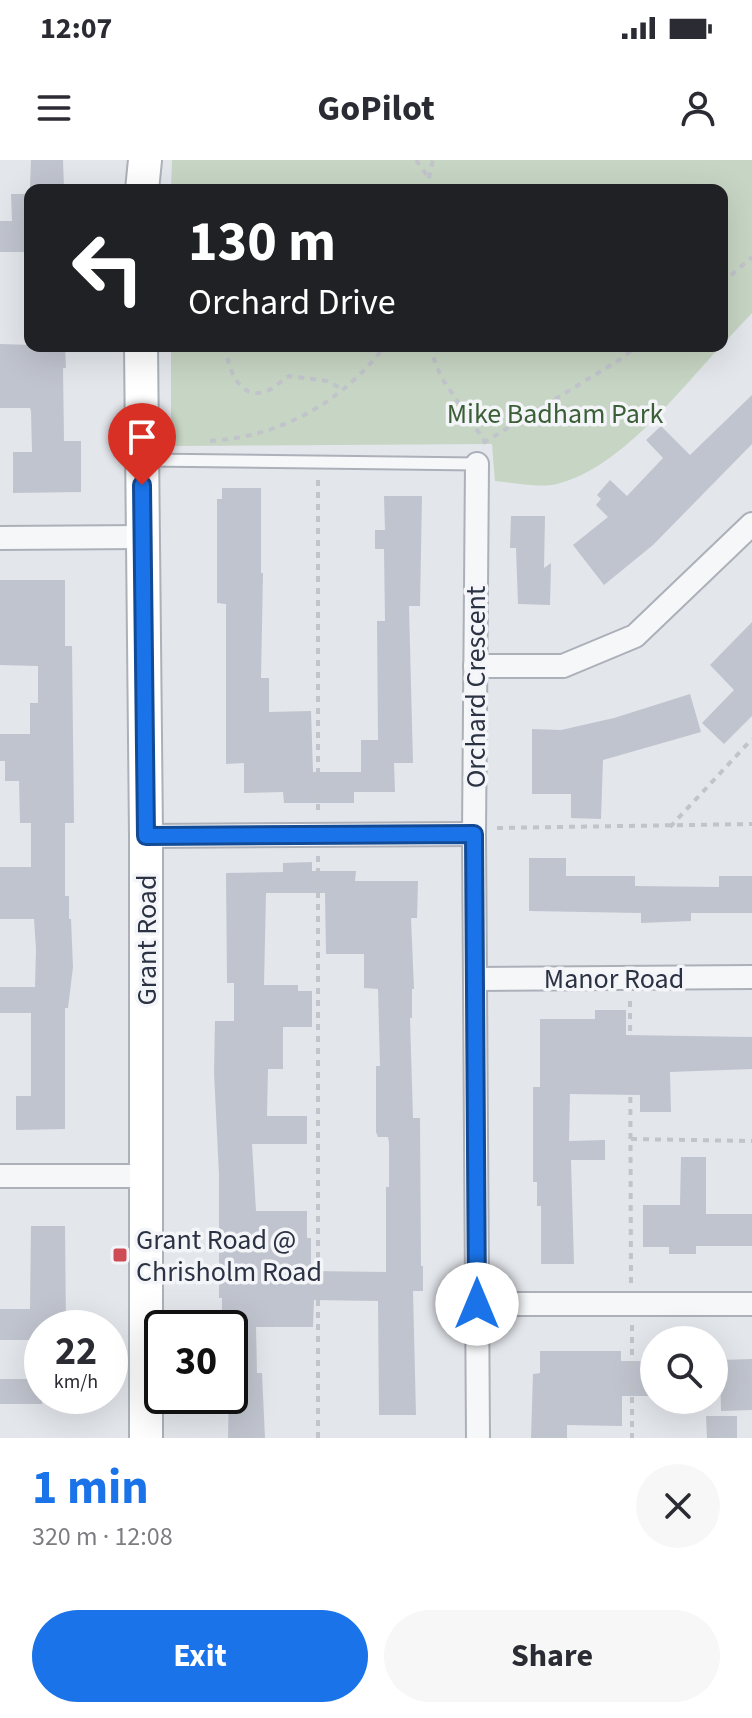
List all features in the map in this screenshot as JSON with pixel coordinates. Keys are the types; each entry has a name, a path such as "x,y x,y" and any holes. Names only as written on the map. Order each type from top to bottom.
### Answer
{"street":[{"path":"143,184 145,160"},
{"name":"Grant Road","path":"141,352 146,836 146,1438"},
{"name":"Orchard Crescent","path":"477,464 474,831 478,1438"},
{"path":"475,666 563,666 635,636 752,524"},
{"path":"0,538 142,537"},
{"path":"146,836 474,831"},
{"name":"Manor Road","path":"475,979 752,977"},
{"path":"0,1176 145,1176"},
{"path":"477,1304 752,1304"}],"lane":[{"path":"142,459 477,464"}],"path":[{"path":"416,160 428,177"},
{"path":"427,184 433,160"},
{"path":"728,278 752,257"},
{"path":"226,352 233,378 242,387 255,392 267,391 289,376 327,381 344,390"},
{"path":"202,442 232,439 290,423 318,409 367,369 380,352"},
{"path":"431,352 441,377 484,440"},
{"path":"477,464 484,440 630,352"},
{"path":"318,462 318,1438"},
{"path":"670,827 752,739"},
{"path":"474,831 752,824"},
{"path":"630,978 632,1438"},
{"path":"631,1139 752,1141"}],"green space":[{"name":"Mike Badham Park","path":"172,160 752,160 752,313 728,339 728,184 171,184"},
{"name":"Mike Badham Park","path":"171,352 716,352 667,406 625,446 581,475 557,484 542,486 495,481 492,444 171,446"}],"building":[{"path":"31,160 63,160 64,184 30,184"},
{"path":"11,194 24,194 24,252 0,252 0,221 12,221"},
{"path":"0,344 24,345 24,352 65,352 64,441 81,441 81,492 13,493 13,452 32,452 31,411 30,408 0,408"},
{"path":"752,395 752,444 653,545 604,585 573,545 608,517 596,505 601,499 597,495 610,480 627,496 663,458 646,440 661,426 690,455"},
{"path":"222,488 261,488 261,678 269,678 269,712 311,711 313,772 361,772 361,740 378,740 377,621 385,621 384,549 375,549 375,530 385,530 384,496 422,496 420,606 409,606 413,763 394,763 395,792 354,792 354,803 284,803 283,792 244,793 244,763 226,764 226,604 217,603 217,499 222,499"},
{"path":"511,516 545,516 544,568 551,563 550,605 518,604 516,548 510,548"},
{"path":"0,580 65,580 65,646 72,646 74,823 65,823 65,896 69,896 73,967 68,1008 65,1008 65,1129 16,1130 16,1096 31,1096 31,1013 0,1013 0,987 35,987 34,919 0,919 0,867 31,867 31,823 20,823 19,781 5,781 5,761 0,761 0,734 30,734 30,703 38,703 38,666 0,665"},
{"path":"752,622 752,716 724,744 702,723 734,690 710,665"},
{"path":"690,694 701,732 603,760 601,819 571,818 571,794 532,794 532,729 561,730 614,718"},
{"path":"529,858 566,858 566,876 635,876 635,886 719,887 719,876 752,876 752,913 691,913 691,921 641,923 641,913 529,911"},
{"path":"312,862 312,871 356,871 355,881 418,881 417,918 411,918 414,989 410,1018 413,1118 420,1118 423,1266 423,1291 413,1291 416,1415 379,1415 378,1301 314,1300 313,1327 256,1327 257,1373 262,1373 265,1438 228,1438 228,1414 248,1414 248,1310 222,1310 222,1298 219,1298 215,1021 234,1021 234,983 227,983 226,873 283,872 283,863","holes":["266,893 325,893 326,954 364,954 364,988 378,989 380,1066 376,1066 376,1132 378,1137 388,1137 389,1143 386,1272 311,1271 307,1211 256,1211 252,1144 307,1144 307,1116 267,1116 268,1069 283,1069 283,1027 312,1027 312,991 298,991 298,985 264,985"]},
{"path":"595,1010 626,1010 626,1035 752,1037 752,1069 670,1072 671,1112 640,1112 640,1095 570,1094 569,1141 605,1140 605,1160 571,1160 574,1264 541,1264 541,1206 537,1206 537,1182 533,1182 533,1087 540,1087 540,1019 595,1019"},
{"path":"681,1157 706,1157 706,1214 752,1214 752,1246 696,1246 696,1254 669,1254 669,1247 643,1247 643,1205 680,1205"},
{"path":"31,1226 65,1226 66,1310 24,1310 24,1340 0,1340 0,1309 30,1309"},
{"path":"540,1351 621,1351 621,1361 640,1361 640,1396 622,1396 622,1426 567,1425 567,1438 531,1438 533,1374 540,1373"},
{"path":"752,1359 752,1410 728,1411 728,1360"},
{"path":"0,1379 24,1379 24,1404 0,1404"},
{"path":"706,1416 737,1416 737,1438 707,1438"}],"place":[{"name":"Grant Road @ Chrisholm Road","path":"120,1255"}],"route":[{"path":"142,485 146,836 474,834 477,1304"}]}
